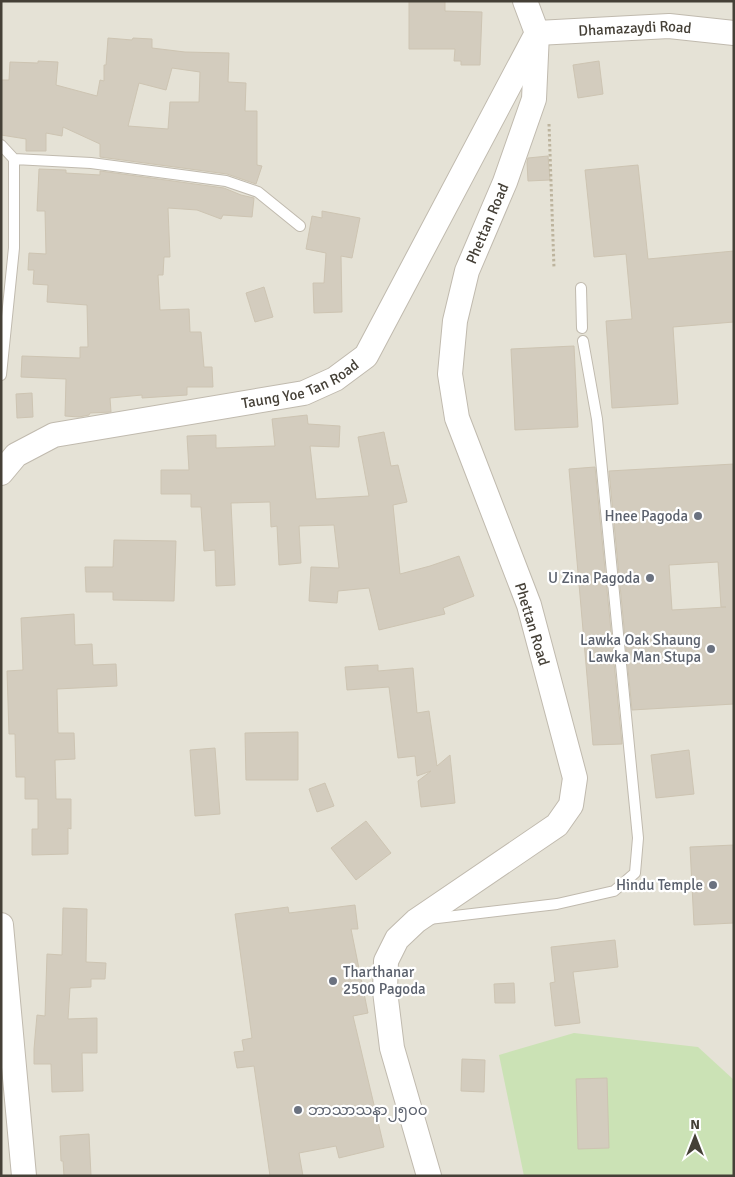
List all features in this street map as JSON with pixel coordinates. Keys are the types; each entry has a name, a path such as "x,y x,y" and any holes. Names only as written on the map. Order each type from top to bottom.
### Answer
{"street":[{"name":"Phettan Road","path":"429,1176 392,1048 385,991 386,961 397,939 416,921 557,825 571,805 575,778 529,605 457,418 450,374 456,321 467,271 505,182 534,99 537,33 525,1"},
{"name":"Dhamazaydi Road","path":"537,33 669,26 734,33"},
{"name":"Taung Yoe Tan Road","path":"1,473 16,455 54,435 304,393 335,379 366,356 537,33"},
{"path":"1,925 24,1176"}],"lane":[{"path":"1,145 14,159 14,248 1,376"},
{"path":"14,159 91,163 226,181 258,192 300,226"},
{"path":"580,288 582,328"},
{"path":"416,921 557,904 614,891 635,873 638,838 597,420 583,341"}],"path":[{"path":"549,116 554,268"}],"shaded area":[{"path":"1,1 734,1 734,1176 1,1176"}],"green space":[{"path":"574,1033 698,1047 734,1080 734,1176 524,1176 499,1055"}],"building":[{"path":"409,1 445,1 445,11 482,12 480,65 461,65 461,61 454,61 455,49 409,49"},
{"path":"108,38 152,39 152,48 185,52 229,53 228,82 246,83 245,111 257,111 257,165 262,166 256,184 227,174 100,157 100,144 63,127 62,136 46,133 46,151 26,151 26,139 1,135 1,80 9,80 10,62 58,62 56,85 97,96 100,80 104,81 104,65 106,65","holes":["172,68 200,72 199,102 170,102 168,129 128,126 139,83 166,90"]},
{"path":"599,61 603,94 578,98 573,65"},
{"path":"548,156 550,180 528,181 528,158"},
{"path":"638,165 648,259 734,251 734,322 673,327 678,404 612,408 606,321 632,319 626,254 594,257 585,170"},
{"path":"39,169 66,170 66,173 100,175 100,171 224,188 254,198 252,217 223,215 221,219 197,210 168,208 170,257 164,257 163,275 158,275 160,310 189,309 190,332 201,332 204,367 212,367 213,387 187,387 187,395 142,398 142,395 110,398 111,412 90,413 89,415 79,417 65,416 66,379 21,377 22,356 80,358 80,347 88,347 87,305 47,302 48,285 33,284 34,270 28,270 29,253 46,254 45,211 37,211"},
{"path":"322,211 360,218 352,258 341,256 342,312 314,313 313,283 324,283 326,253 306,249 312,216 322,218"},
{"path":"264,287 273,317 255,322 246,293"},
{"path":"574,346 578,427 515,430 511,349"},
{"path":"32,393 33,417 17,418 16,394"},
{"path":"307,415 308,424 340,426 339,447 310,446 316,499 369,496 358,437 384,432 391,466 398,465 407,502 393,505 400,574 459,556 474,596 443,608 445,614 379,630 369,588 338,591 337,603 309,601 311,567 339,568 334,525 299,526 301,563 279,565 277,526 271,527 270,502 231,503 235,585 216,586 215,550 204,551 201,507 191,507 191,494 161,494 161,470 189,470 187,436 216,435 216,448 275,446 272,419"},
{"path":"734,464 734,704 632,710 609,471","holes":["718,562 721,607 726,607 672,610 669,565"]},
{"path":"595,467 622,744 593,745 569,469"},
{"path":"114,540 176,541 174,601 113,600 113,592 86,592 85,567 113,567"},
{"path":"74,614 75,645 92,644 93,665 116,664 117,686 57,689 58,733 74,733 75,759 55,760 56,799 71,799 71,829 68,828 68,854 32,855 32,829 38,829 38,799 25,799 25,777 16,777 15,734 9,734 7,671 23,670 21,618"},
{"path":"378,665 378,671 413,668 417,713 429,711 437,766 450,755 455,803 421,807 418,781 431,771 417,776 415,756 398,758 389,687 347,690 345,667"},
{"path":"298,732 298,780 246,780 245,733"},
{"path":"215,748 220,814 195,816 190,750"},
{"path":"689,750 694,794 656,798 651,755"},
{"path":"325,783 334,806 317,812 309,789"},
{"path":"366,821 391,853 356,880 331,848"},
{"name":"Hindu Temple","path":"734,845 734,923 694,925 690,847"},
{"path":"355,905 358,929 351,929 368,1013 353,1016 384,1147 339,1158 336,1146 299,1153 303,1176 270,1176 254,1066 237,1068 234,1052 244,1051 242,1040 252,1038 235,914 288,907 289,913"},
{"path":"63,908 87,909 86,962 106,963 105,979 91,979 91,987 70,988 68,1019 97,1018 97,1053 82,1053 83,1091 52,1092 51,1064 34,1064 34,1049 37,1015 45,1016 47,954 62,955"},
{"path":"615,940 618,967 573,972 580,1023 555,1026 550,983 555,982 551,947"},
{"path":"514,983 515,1003 495,1003 494,984"},
{"path":"462,1059 485,1060 484,1092 461,1091"},
{"path":"607,1078 609,1148 578,1149 576,1079"},
{"path":"89,1134 91,1176 64,1176 60,1136"}],"place":[{"name":"Hnee Pagoda","path":"698,516"},
{"name":"U Zina Pagoda","path":"650,578"},
{"name":"Lawka Oak Shaung Lawka Man Stupa","path":"711,649"},
{"name":"Hindu Temple","path":"713,885"},
{"name":"Tharthanar 2500 Pagoda","path":"333,981"},
{"name":"ဘာသာသနာ၂၅၀၀","path":"298,1110"}]}
